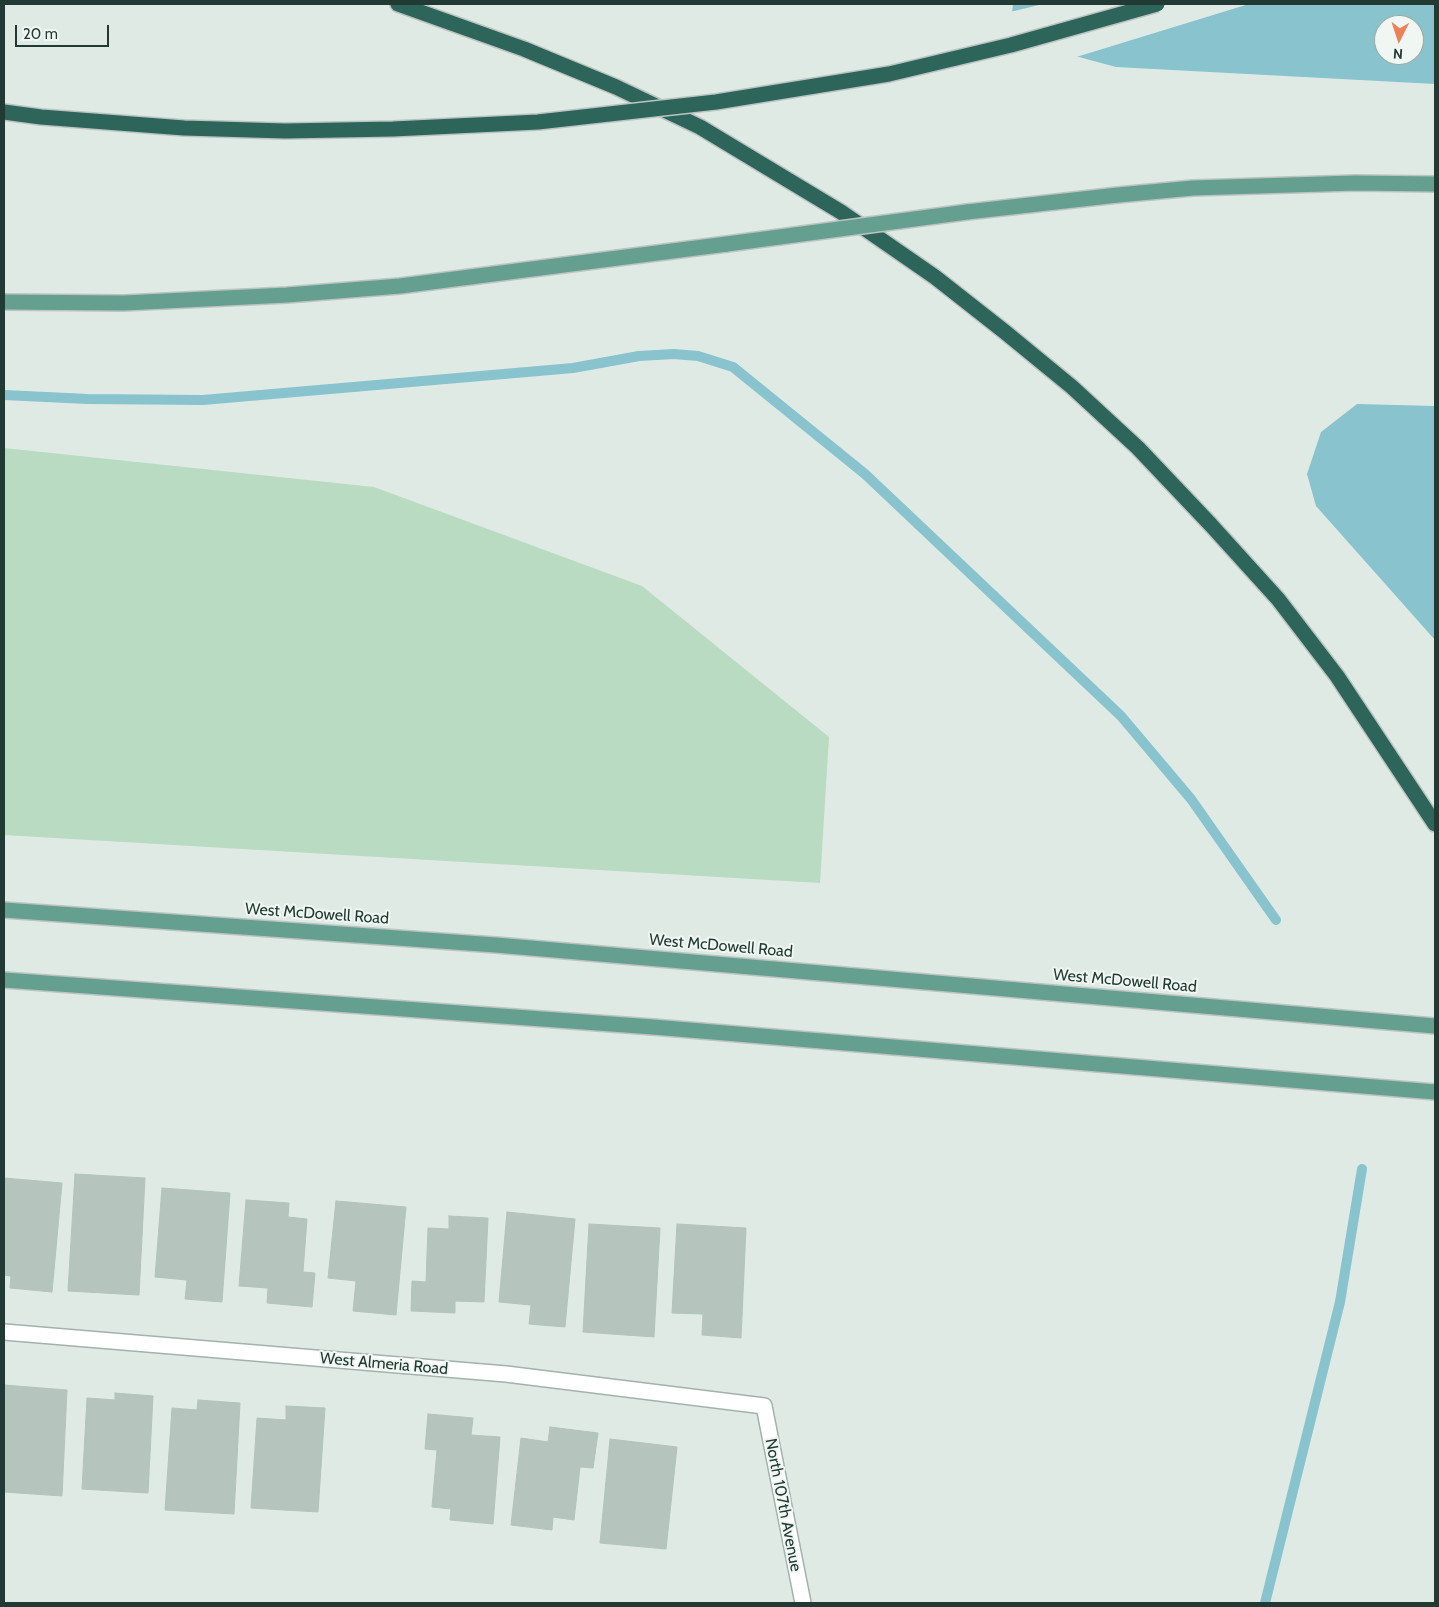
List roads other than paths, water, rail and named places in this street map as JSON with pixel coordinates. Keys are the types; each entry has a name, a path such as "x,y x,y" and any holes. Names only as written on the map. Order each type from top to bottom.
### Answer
{"highway":[{"path":"398,4 524,49 616,87 700,127 841,212 935,277 998,326 1072,387 1138,448 1211,524 1278,599 1337,676 1435,824"},
{"path":"4,112 41,117 174,128 285,131 393,129 538,122 716,102 889,74 1012,45 1157,4"}],"main road":[{"path":"4,302 133,302 287,295 400,286 967,212 1118,195 1193,188 1355,183 1435,184"},
{"name":"West McDowell Road","path":"4,910 496,945 1435,1026"},
{"path":"4,980 653,1027 1435,1092"}],"street":[{"name":"West Almeria Road","path":"4,1332 506,1374 764,1406"},
{"name":"North 107th Avenue","path":"764,1406 803,1603"}],"water":[{"path":"1013,4 1435,4 1435,84 1116,67 1038,46 1012,13"},
{"path":"1357,404 1435,406 1435,640 1316,506 1307,474 1321,432"}],"waterway":[{"path":"4,395 88,399 203,400 573,368 639,356 674,354 698,356 733,367 865,474 1121,716 1191,799 1276,920"},
{"path":"1265,1603 1340,1302 1362,1169"}]}
